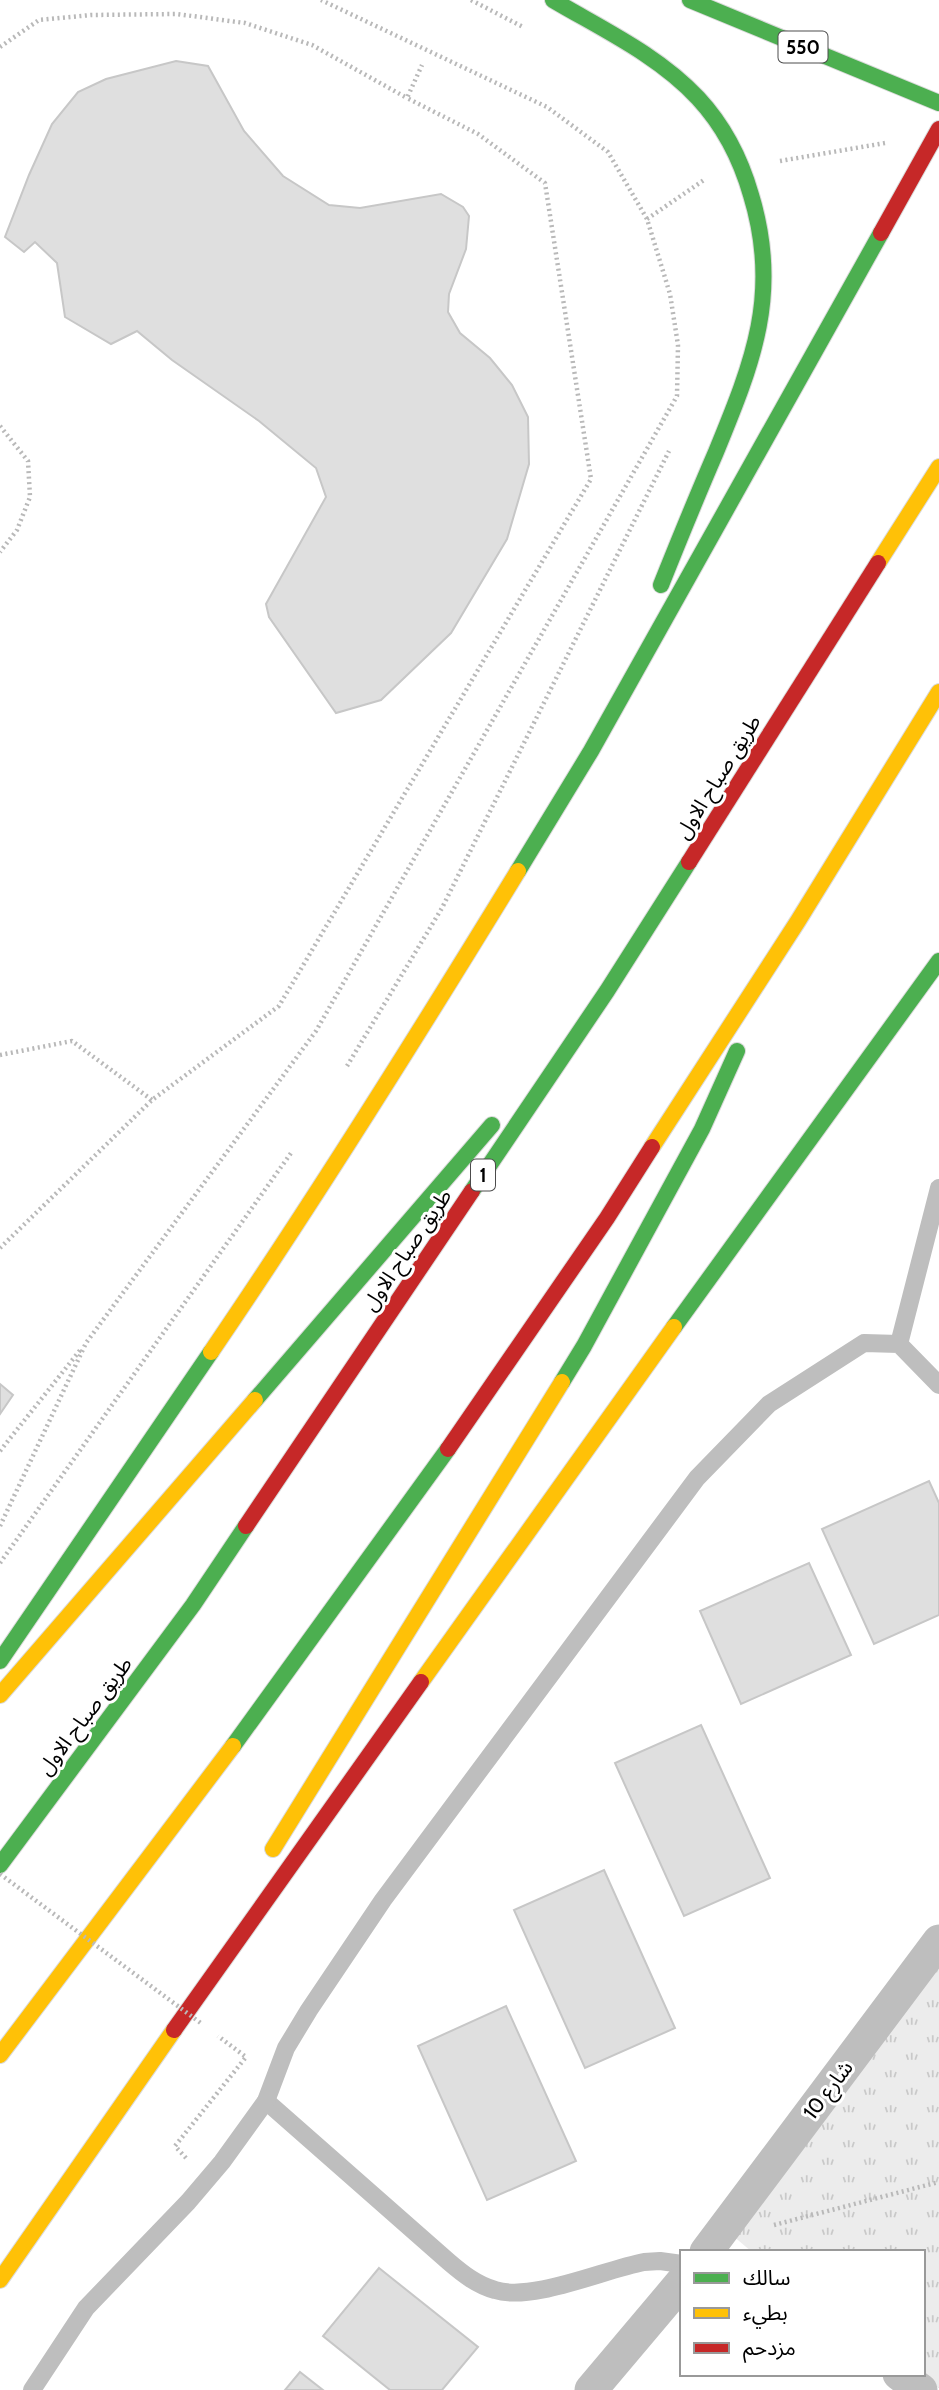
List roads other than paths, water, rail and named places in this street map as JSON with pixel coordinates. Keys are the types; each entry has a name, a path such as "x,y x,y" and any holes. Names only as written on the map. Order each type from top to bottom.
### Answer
{"main road":[{"path":"553,0 670,73 713,116 730,142 752,194 762,251 764,285 759,335 743,387 592,751"},
{"name":"550","path":"690,0 939,103"},
{"path":"0,1661 278,1252 404,1057 592,751 939,129"},
{"name":"طريق صباح الاول","path":"0,1865 193,1605 607,991 939,467"},
{"path":"0,2055 211,1777 444,1454 607,1218 798,921 939,692"},
{"path":"268,1857 584,1346 702,1129 798,921"},
{"path":"0,2280 593,1438 939,961"},
{"path":"517,1096 607,991"},
{"path":"0,1695 499,1117"},
{"path":"70,2178 209,1952"}],"street":[{"name":"شارع 10","path":"719,2248 939,1941"},
{"path":"591,2390 680,2284"},
{"path":"902,2376 921,2390"}],"lane":[{"path":"899,1344 939,1188"},
{"path":"33,2390 86,2308 188,2202 222,2162 266,2101 286,2048 383,1900 697,1478 769,1404 864,1343 899,1344 939,1385"},
{"path":"266,2101 449,2262 483,2286 498,2291 527,2292 644,2262 680,2264"}]}
